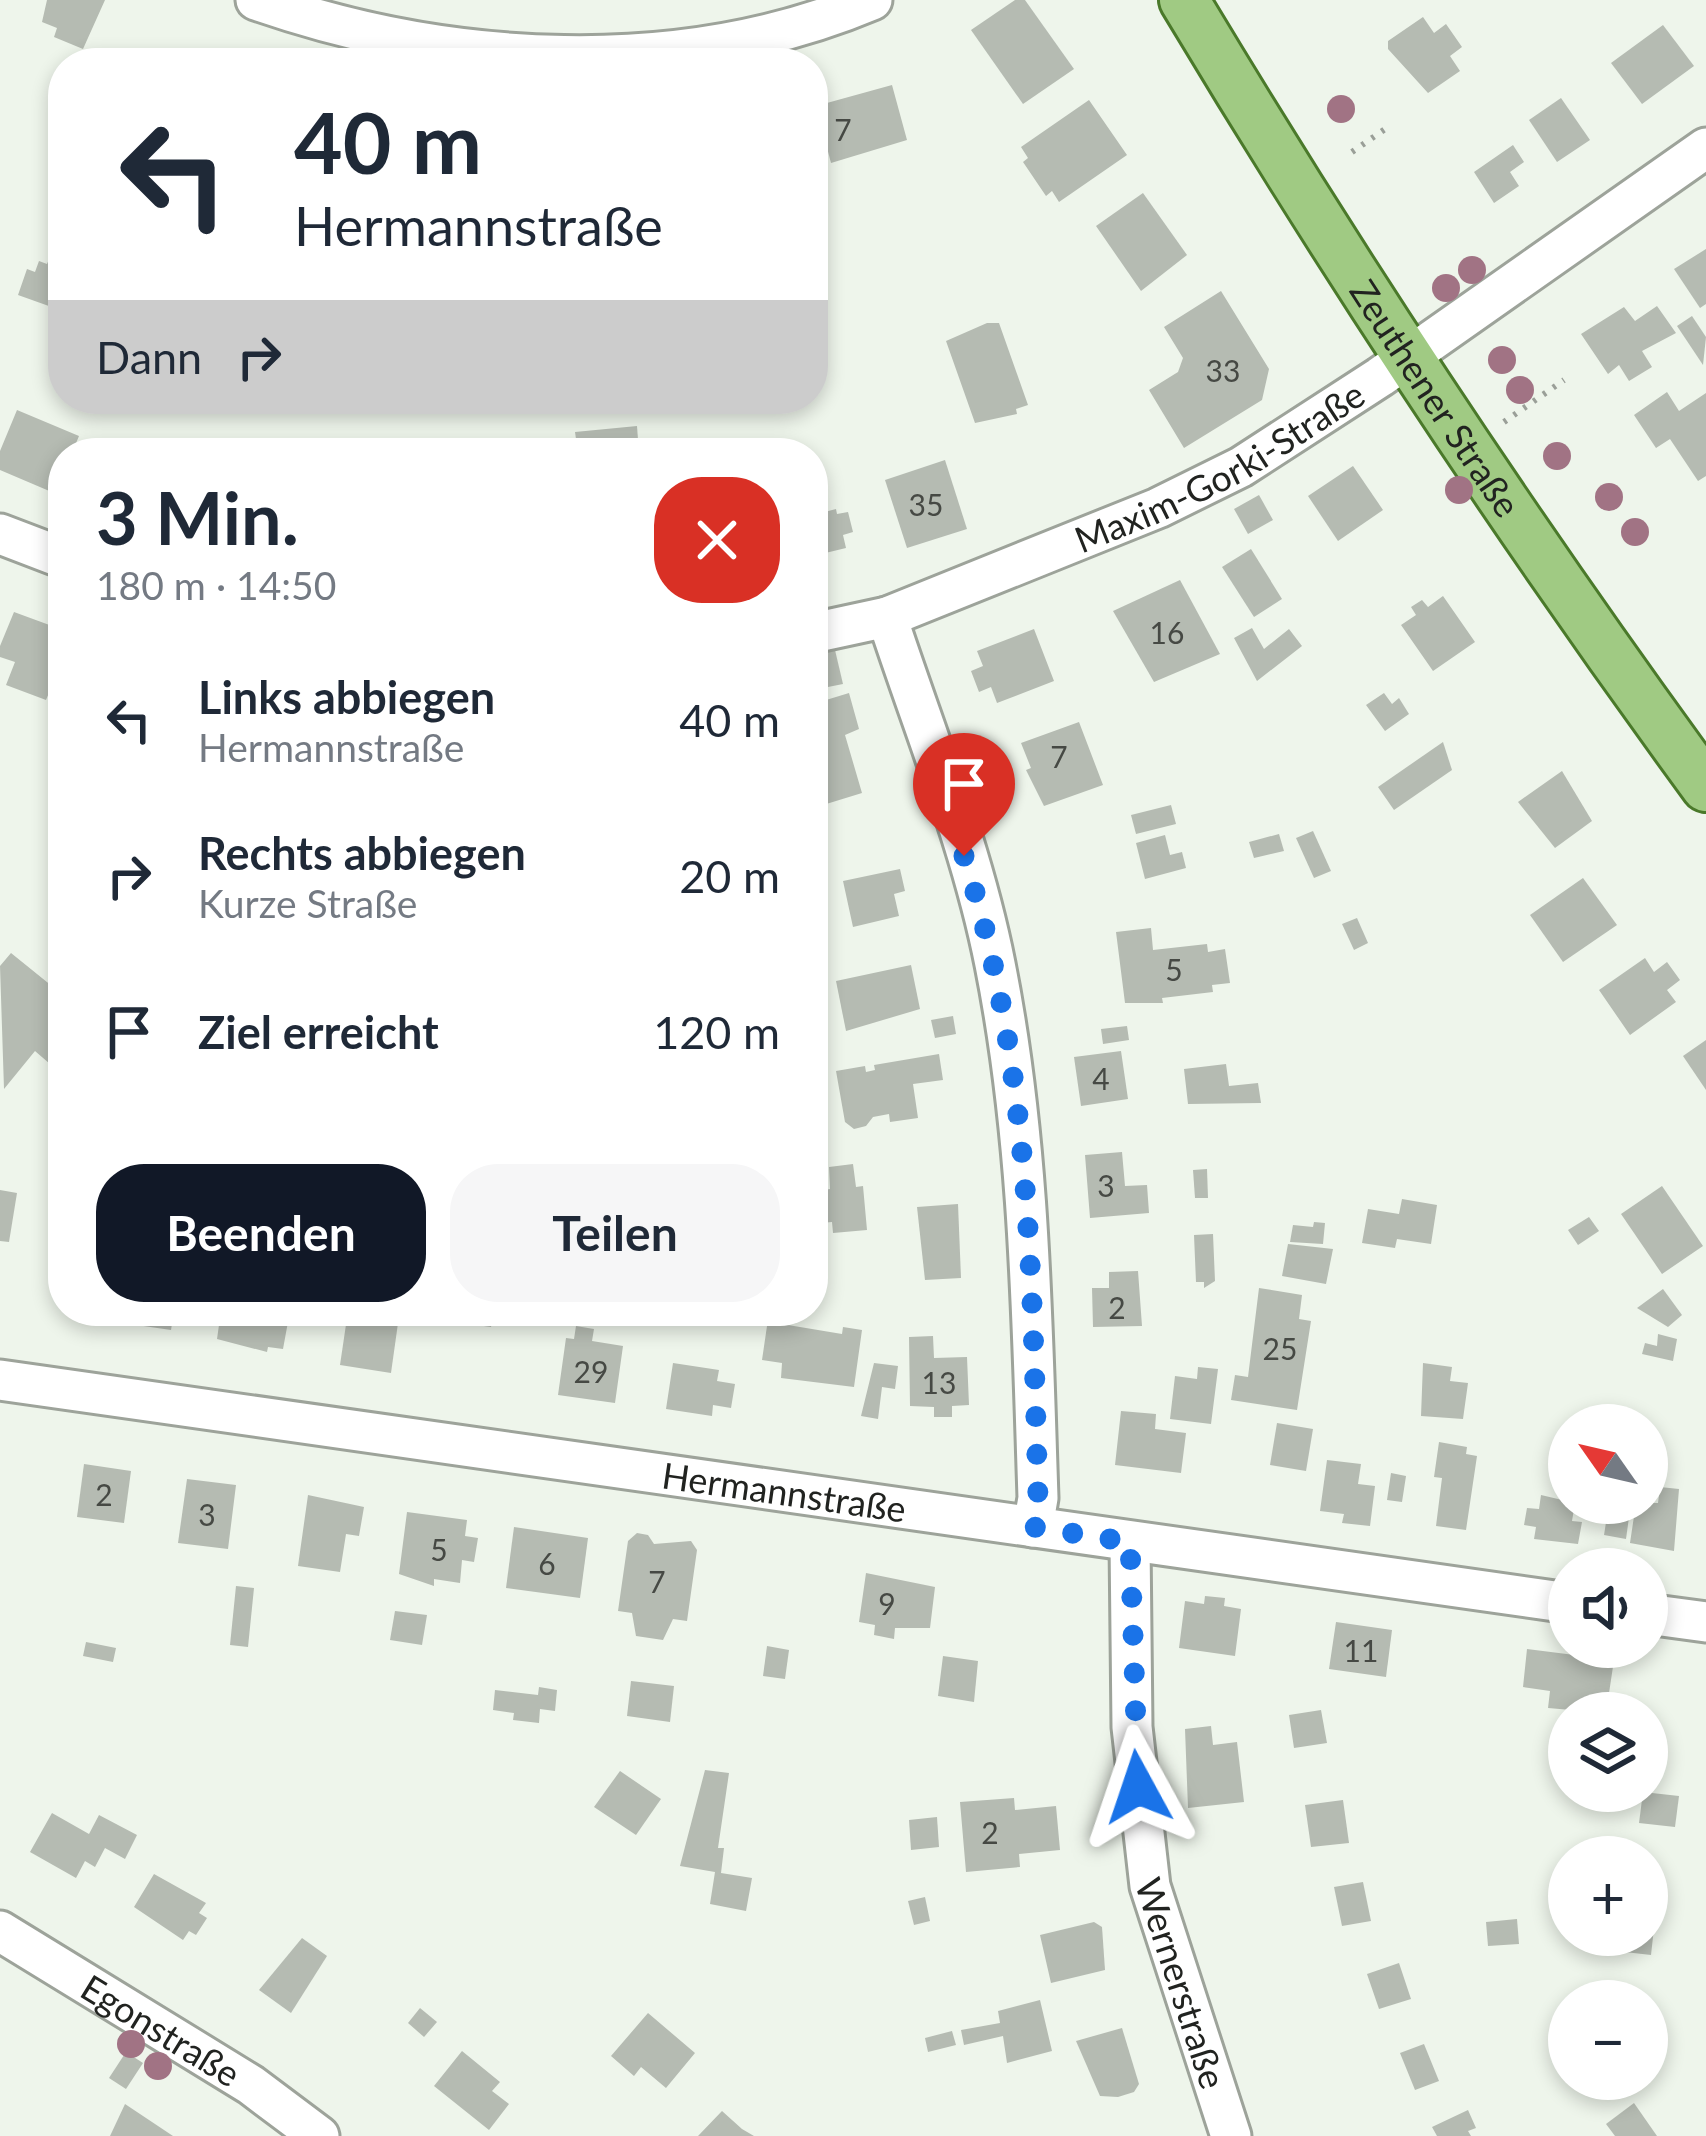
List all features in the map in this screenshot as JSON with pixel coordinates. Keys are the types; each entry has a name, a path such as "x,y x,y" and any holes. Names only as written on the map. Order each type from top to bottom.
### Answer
{"main road":[{"name":"Zeuthener Straße","path":"1184,0 1332,243 1576,608 1706,788"}],"street":[{"path":"256,0 372,36 434,48"},
{"path":"628,48 739,38 872,0"},
{"name":"Maxim-Gorki-Straße","path":"828,630 887,616 1152,511 1232,472 1409,356 1706,148"},
{"path":"0,534 48,552"},
{"path":"887,616 990,938 1003,1010 1030,1260 1038,1498 1033,1527"},
{"name":"Hermannstraße","path":"0,1380 1548,1600"},
{"name":"Wernerstraße","path":"1130,1542 1132,1727 1150,1886 1231,2136"},
{"path":"1668,1617 1706,1622"},
{"name":"Egonstraße","path":"0,1931 232,2073 319,2136"}],"path":[{"path":"1352,152 1388,127"},
{"path":"1501,424 1564,380"}],"building":[{"path":"47,0 105,0 83,48 54,37 57,28 42,22"},
{"path":"1015,0 1025,0 1074,69 1023,104 971,30"},
{"path":"1423,17 1434,33 1446,24 1462,47 1450,56 1460,71 1428,93 1388,49 1388,41"},
{"path":"1663,25 1694,66 1642,104 1611,63"},
{"path":"892,85 907,140 831,163 828,103"},
{"path":"1561,98 1590,140 1557,162 1529,120"},
{"path":"1089,100 1127,155 1059,202 1052,191 1046,196 1023,162 1028,158 1021,147"},
{"path":"1513,145 1524,162 1510,172 1519,186 1494,203 1474,172"},
{"path":"1143,193 1187,255 1141,291 1096,226"},
{"path":"1706,249 1706,304 1700,308 1674,269"},
{"path":"39,261 47,264 48,306 18,295 27,269 35,272"},
{"path":"1221,291 1269,369 1262,400 1184,448 1149,390 1178,372 1183,358 1164,327"},
{"path":"1657,306 1676,333 1642,351 1652,367 1629,381 1619,365 1608,374 1581,334 1624,307 1635,321"},
{"path":"1692,316 1706,337 1703,365 1677,326"},
{"path":"987,323 999,323 1028,405 1016,409 1017,414 975,423 946,341"},
{"path":"1667,392 1679,411 1706,393 1706,476 1698,481 1670,439 1656,448 1634,415"},
{"path":"17,410 79,436 48,438 48,490 0,470 0,451"},
{"path":"637,426 638,438 576,438 575,432"},
{"path":"945,460 967,529 907,548 885,480"},
{"path":"1353,466 1383,510 1338,541 1308,496"},
{"path":"1259,495 1273,520 1248,534 1234,509"},
{"path":"828,511 848,512 853,532 843,535 846,548 828,552"},
{"path":"1251,549 1282,599 1254,617 1222,567"},
{"path":"1180,580 1220,654 1154,682 1113,611"},
{"path":"1443,596 1475,642 1433,671 1401,625 1416,615 1411,607 1422,600 1428,607"},
{"path":"14,612 48,624 46,700 6,685 15,662 0,657"},
{"path":"1252,628 1264,649 1289,629 1302,646 1257,681 1234,638"},
{"path":"1034,629 1054,681 997,703 991,687 979,692 971,671 983,666 977,651"},
{"path":"835,650 843,684 828,687 828,651"},
{"path":"849,693 859,729 845,735 862,793 828,803 828,699"},
{"path":"1384,693 1392,704 1399,698 1409,714 1385,731 1366,705"},
{"path":"1079,722 1103,785 1044,806 1026,770 1031,768 1021,743"},
{"path":"1443,742 1452,770 1394,810 1378,787"},
{"path":"1562,771 1592,821 1555,848 1518,802"},
{"path":"1171,805 1176,824 1136,834 1131,815"},
{"path":"1313,831 1331,871 1314,878 1296,838"},
{"path":"1279,834 1284,851 1254,858 1249,842"},
{"path":"1165,835 1170,855 1182,852 1186,868 1145,879 1136,843"},
{"path":"900,869 905,891 894,894 899,916 853,927 843,881"},
{"path":"1583,878 1617,925 1563,962 1530,915"},
{"path":"1357,918 1368,943 1354,950 1342,924"},
{"path":"1151,928 1153,950 1207,944 1208,952 1225,949 1230,983 1212,985 1213,992 1162,998 1163,1003 1125,1003 1116,932"},
{"path":"11,953 48,983 48,1062 35,1051 4,1089 0,966"},
{"path":"1645,958 1654,972 1667,962 1680,980 1667,990 1676,1002 1630,1035 1599,990"},
{"path":"911,965 920,1009 846,1031 836,981"},
{"path":"953,1016 956,1034 935,1038 931,1020"},
{"path":"1127,1026 1129,1040 1103,1044 1101,1029"},
{"path":"1706,1040 1706,1090 1683,1056"},
{"path":"1121,1051 1128,1099 1081,1106 1074,1057"},
{"path":"939,1054 943,1080 913,1084 918,1118 890,1122 889,1114 854,1129 845,1122 836,1071 865,1066 866,1072 875,1070 874,1065"},
{"path":"1226,1064 1229,1086 1258,1083 1261,1103 1188,1104 1184,1069"},
{"path":"1122,1152 1125,1186 1147,1185 1149,1213 1090,1218 1085,1155"},
{"path":"853,1164 856,1187 863,1186 867,1230 833,1233 832,1222 828,1222 829,1167"},
{"path":"1207,1169 1208,1198 1195,1198 1193,1170"},
{"path":"1662,1186 1703,1246 1662,1274 1621,1214"},
{"path":"0,1190 17,1193 9,1242 0,1241"},
{"path":"1402,1199 1437,1205 1431,1244 1397,1239 1395,1248 1362,1243 1368,1209 1399,1214"},
{"path":"958,1204 961,1278 925,1280 917,1207"},
{"path":"1589,1217 1599,1231 1578,1245 1568,1230"},
{"path":"1314,1222 1325,1223 1323,1244 1290,1242 1293,1225 1313,1227"},
{"path":"1213,1234 1215,1281 1204,1288 1204,1282 1196,1282 1194,1235"},
{"path":"1288,1244 1333,1249 1326,1284 1282,1276"},
{"path":"1138,1271 1142,1326 1093,1327 1092,1288 1109,1288 1109,1272"},
{"path":"1259,1288 1302,1295 1299,1319 1311,1321 1297,1410 1231,1400 1235,1375 1248,1377"},
{"path":"1663,1289 1682,1315 1668,1327 1637,1308"},
{"path":"219,1326 287,1326 283,1349 268,1347 267,1352 217,1339"},
{"path":"346,1326 398,1326 391,1373 340,1365"},
{"path":"576,1326 594,1329 592,1341 623,1346 615,1403 558,1395 566,1338 574,1339"},
{"path":"767,1326 842,1334 843,1327 862,1330 854,1387 781,1378 782,1363 762,1360"},
{"path":"1658,1334 1677,1339 1673,1361 1642,1354 1645,1343 1657,1346"},
{"path":"933,1336 934,1358 967,1357 969,1405 952,1406 952,1417 934,1417 934,1407 910,1406 909,1337"},
{"path":"673,1363 719,1370 717,1381 735,1384 731,1408 713,1405 712,1416 666,1409"},
{"path":"874,1363 898,1366 895,1389 882,1387 878,1419 861,1416"},
{"path":"1423,1363 1452,1367 1450,1381 1468,1383 1463,1419 1421,1416"},
{"path":"1198,1367 1218,1369 1211,1424 1170,1419 1175,1376 1197,1379"},
{"path":"1121,1411 1156,1414 1155,1429 1186,1433 1181,1473 1115,1465"},
{"path":"1277,1423 1313,1429 1306,1471 1270,1465"},
{"path":"1439,1442 1467,1447 1466,1454 1477,1456 1466,1530 1436,1526 1442,1478 1434,1477"},
{"path":"1327,1460 1361,1464 1358,1484 1375,1486 1370,1526 1342,1523 1344,1514 1320,1511"},
{"path":"84,1464 131,1471 124,1523 77,1517"},
{"path":"1391,1473 1406,1476 1402,1502 1387,1500"},
{"path":"187,1479 236,1485 228,1549 178,1543"},
{"path":"1668,1488 1679,1489 1674,1551 1630,1543 1633,1524 1668,1524"},
{"path":"308,1495 364,1507 359,1536 346,1534 340,1572 298,1566"},
{"path":"1541,1495 1548,1497 1548,1524 1582,1524 1578,1544 1534,1539 1536,1527 1524,1525 1527,1508 1539,1509"},
{"path":"407,1512 467,1520 465,1536 478,1538 474,1562 462,1560 460,1583 434,1579 434,1586 399,1574"},
{"path":"1606,1524 1628,1524 1626,1539 1604,1535"},
{"path":"514,1527 588,1538 580,1598 506,1588"},
{"path":"637,1533 648,1535 654,1544 691,1541 697,1550 687,1621 673,1619 663,1640 636,1636 632,1613 618,1611 628,1541"},
{"path":"866,1573 935,1587 930,1628 895,1628 894,1639 874,1635 875,1625 859,1622"},
{"path":"236,1586 254,1588 248,1647 230,1645"},
{"path":"1205,1596 1225,1598 1224,1606 1241,1609 1235,1656 1179,1648 1185,1601 1204,1604"},
{"path":"395,1611 427,1615 422,1645 390,1640"},
{"path":"1336,1622 1392,1630 1386,1677 1329,1669"},
{"path":"86,1642 116,1648 113,1662 83,1656"},
{"path":"767,1646 789,1650 785,1679 763,1676"},
{"path":"1527,1649 1548,1652 1548,1668 1613,1668 1609,1692 1523,1687"},
{"path":"943,1656 978,1661 974,1702 938,1696"},
{"path":"631,1681 674,1686 670,1722 627,1716"},
{"path":"539,1687 557,1690 555,1711 540,1709 539,1723 513,1720 514,1713 493,1710 495,1690 538,1695"},
{"path":"1321,1710 1327,1743 1294,1748 1289,1715"},
{"path":"1211,1726 1213,1745 1237,1742 1244,1802 1188,1808 1185,1729"},
{"path":"705,1770 729,1773 718,1848 724,1848 721,1873 752,1878 746,1911 710,1904 715,1872 680,1866"},
{"path":"620,1771 661,1799 636,1835 594,1807"},
{"path":"1668,1795 1679,1796 1675,1827 1639,1823 1640,1812 1668,1812"},
{"path":"1014,1798 1015,1810 1056,1806 1060,1850 1019,1854 1020,1867 966,1872 960,1802"},
{"path":"1343,1800 1349,1843 1311,1847 1305,1805"},
{"path":"52,1813 89,1834 99,1815 137,1835 125,1859 105,1848 95,1867 85,1861 76,1878 30,1852"},
{"path":"937,1817 939,1847 911,1850 909,1820"},
{"path":"154,1874 206,1903 199,1913 207,1918 196,1935 189,1931 183,1940 134,1907"},
{"path":"1363,1882 1371,1921 1342,1926 1334,1887"},
{"path":"925,1897 930,1921 914,1925 908,1901"},
{"path":"1517,1919 1519,1944 1488,1946 1486,1922"},
{"path":"1094,1922 1102,1927 1105,1970 1051,1983 1040,1935"},
{"path":"302,1938 327,1956 291,2013 259,1990"},
{"path":"1399,1963 1411,1999 1379,2009 1367,1974"},
{"path":"1040,2000 1052,2051 1007,2063 1003,2036 964,2045 961,2030 1000,2023 998,2011"},
{"path":"420,2008 437,2022 424,2037 408,2023"},
{"path":"648,2013 695,2053 666,2088 641,2067 634,2076 611,2056"},
{"path":"1122,2028 1139,2084 1134,2092 1118,2097 1100,2096 1076,2041"},
{"path":"952,2031 956,2045 928,2052 925,2038"},
{"path":"1424,2044 1439,2081 1415,2090 1400,2053"},
{"path":"462,2051 500,2082 492,2091 509,2104 489,2130 434,2086"},
{"path":"126,2052 143,2063 126,2089 109,2078"},
{"path":"1634,2103 1657,2136 1615,2136 1606,2124"},
{"path":"125,2104 173,2136 110,2136"},
{"path":"1468,2110 1476,2128 1468,2131 1471,2136 1437,2136 1432,2127"},
{"path":"722,2111 742,2129 754,2136 698,2136"}],"route":[{"path":"964,856 990,938 1015,1085 1030,1260 1038,1498 1033,1527 1130,1542 1132,1727 1138,1787"}]}
